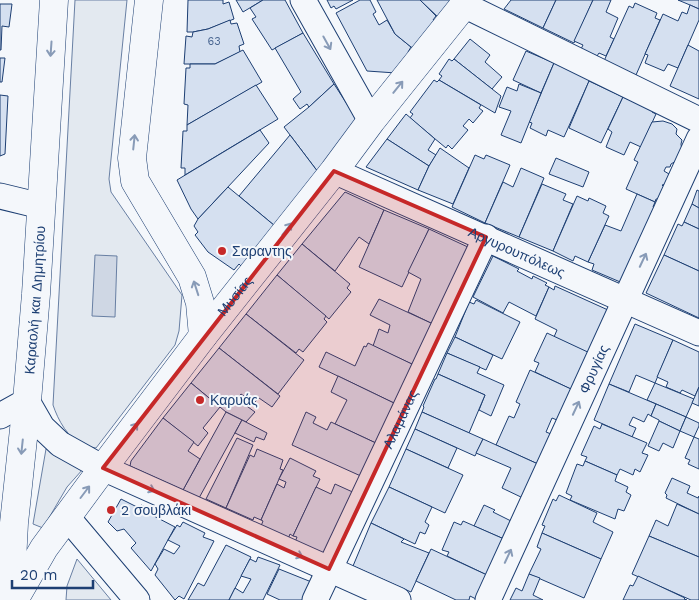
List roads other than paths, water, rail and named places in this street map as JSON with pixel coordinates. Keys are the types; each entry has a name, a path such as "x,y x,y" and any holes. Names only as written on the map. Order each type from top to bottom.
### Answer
{"street":[{"name":"Καραολή και Δημητρίου","path":"10,600 14,523 36,294 54,0"},
{"path":"149,0 132,158 135,181 192,277 200,303 203,336"},
{"path":"303,0 371,121"},
{"path":"466,2 699,120"},
{"name":"Μυσίας","path":"14,600 44,548 103,468 203,336 466,2"},
{"name":"Φρυγίας","path":"488,600 699,139"},
{"name":"Αργυρουπόλεως","path":"334,171 699,333"},
{"path":"0,196 41,206"},
{"name":"Αλαμάνας","path":"315,600 486,238"},
{"path":"0,416 27,401 42,427 60,444 103,468 398,600"},
{"path":"67,517 137,600"},
{"path":"0,554 14,523"},
{"path":"36,600 35,591 44,548"}],"place":[{"name":"Σαραντης","path":"222,251"},
{"name":"Καρυάς","path":"200,400"},
{"name":"2 σουβλάκι","path":"111,510"}]}
